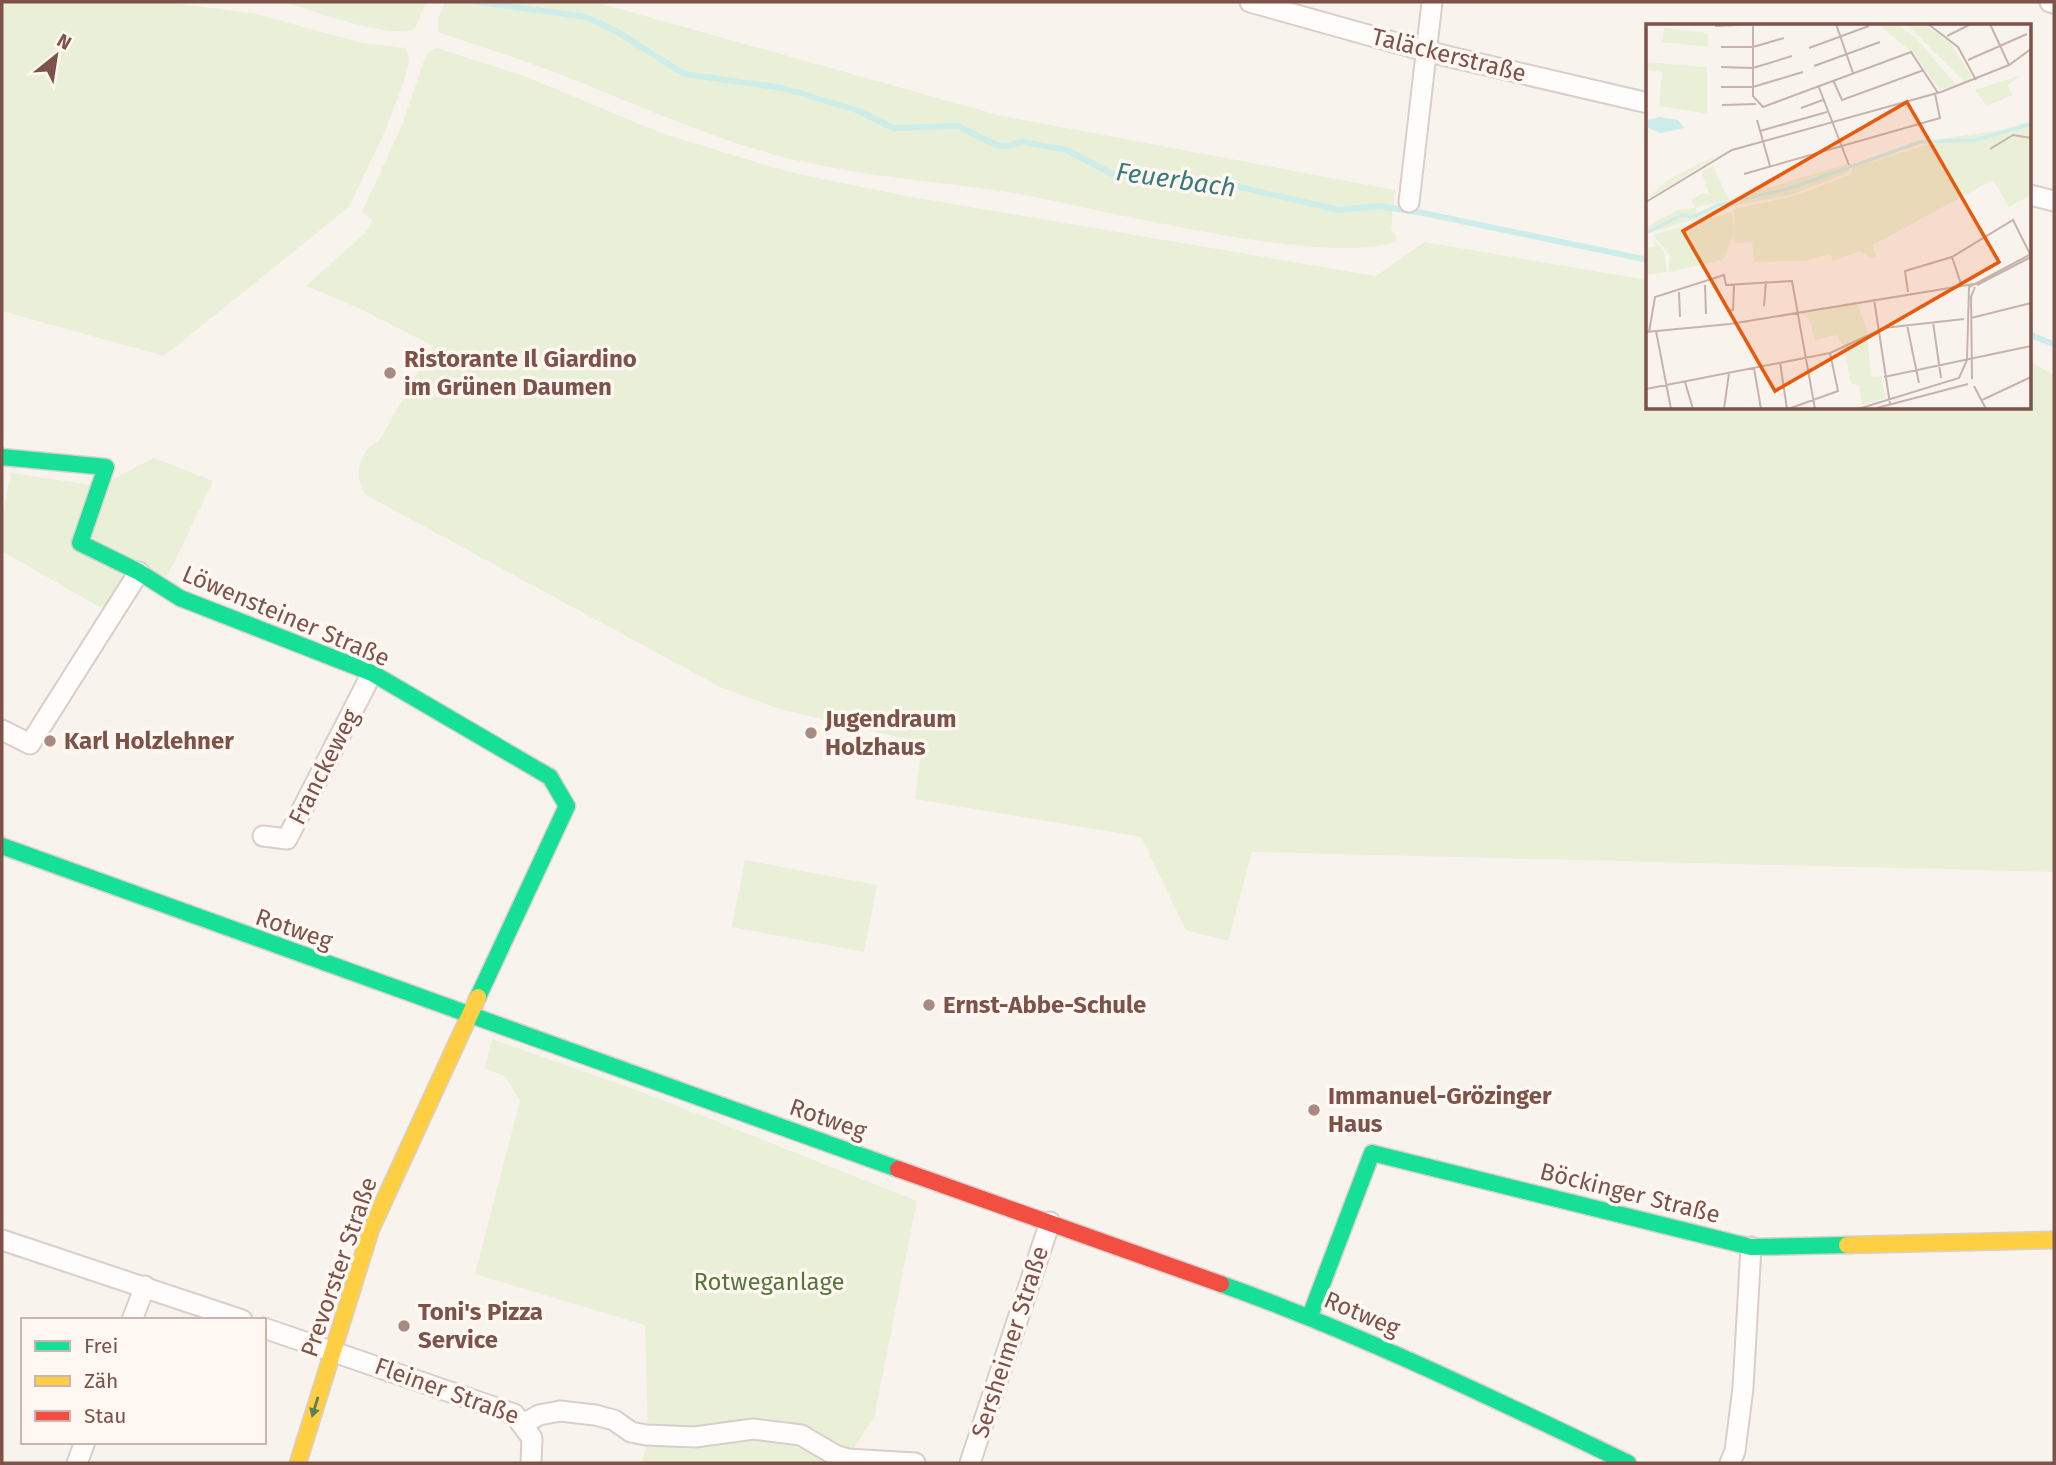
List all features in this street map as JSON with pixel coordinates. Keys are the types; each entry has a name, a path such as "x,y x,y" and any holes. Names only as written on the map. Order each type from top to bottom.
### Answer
{"street":[{"name":"Taläckerstraße","path":"1250,2 1425,51 1646,103"},
{"path":"1409,202 1432,2"},
{"path":"2032,196 2054,201"},
{"name":"Löwensteiner Straße","path":"2,457 106,467 80,543 139,572 180,598 372,673 550,777 567,806 468,1014"},
{"path":"2,730 30,744 139,572"},
{"name":"Franckeweg","path":"263,836 287,839 372,673"},
{"name":"Rotweg","path":"2,846 1310,1316 1427,1367 1629,1463"},
{"name":"Prevorster Straße","path":"298,1463 371,1229 468,1014"},
{"name":"Böckinger Straße","path":"1310,1316 1372,1153 1751,1247 2054,1240"},
{"name":"Sersheimer Straße","path":"971,1463 1050,1222"},
{"path":"2,1240 236,1318"},
{"path":"1730,1463 1735,1451 1743,1388 1751,1247"},
{"path":"133,1318 145,1286"},
{"name":"Fleiner Straße","path":"266,1329 514,1414 523,1424 539,1415 560,1411 614,1420 631,1432 646,1434 695,1437 753,1429 802,1435 835,1455 848,1459 915,1463"},
{"path":"523,1424 532,1438 531,1463"},
{"path":"77,1463 84,1444"},
{"path":"963,1463 971,1463"}],"green space":[{"path":"2,2 168,2 256,14 362,43 406,48 409,61 385,131 349,207 164,356 2,311"},
{"path":"283,2 426,2 415,29 402,31 369,27"},
{"path":"445,2 595,2 998,115 1395,190 1391,230 1396,234 1396,242 1369,247 1336,248 1259,241 1182,228 1010,192 867,173 791,159 707,133 555,72 438,32 438,18"},
{"path":"437,48 524,76 664,134 789,172 906,196 1376,276 1424,242 1646,280 1646,410 2032,410 2032,363 2054,375 2054,872 1252,852 1228,941 1186,930 1141,837 915,799 922,743 780,709 720,687 366,495 359,481 362,458 372,445 379,441 433,346 363,310 306,286 367,231 372,219 362,212 402,125 429,51"},
{"path":"154,458 213,481 168,575 120,592 101,608 2,551 2,518 11,473 99,486"},
{"path":"745,860 877,885 864,952 732,927"},
{"name":"Rotweganlage","path":"492,1039 642,1092 917,1201 874,1418 844,1463 641,1463 648,1442 645,1325 475,1274 520,1101 505,1076 485,1069"}],"waterway":[{"name":"Feuerbach","path":"479,2 586,17 616,31 684,74 783,88 859,111 893,128 958,126 996,145 1007,146 1023,142 1067,150 1112,174 1151,181 1214,181 1339,210 1378,206 1418,212 1646,260"},
{"name":"Feuerbach","path":"2032,336 2054,344"}],"traffic: fast":[{"path":"2,457 106,467 80,543 139,572 180,598 372,673 550,777 567,806 478,997"},
{"path":"2,846 898,1169"},
{"path":"1310,1316 1372,1153 1751,1247 1847,1245"},
{"path":"1221,1284 1376,1346 1628,1463"}],"traffic: slow":[{"path":"298,1463 371,1229 478,997"},
{"path":"1847,1245 2054,1240"}],"traffic: jam":[{"path":"898,1169 1221,1284"}],"place":[{"name":"Ristorante Il Giardino im Grünen Daumen","path":"390,373"},
{"name":"Jugendraum Holzhaus","path":"811,733"},
{"name":"Karl Holzlehner","path":"50,741"},
{"name":"Ernst-Abbe-Schule","path":"929,1005"},
{"name":"Immanuel-Grözinger Haus","path":"1314,1110"},
{"name":"Toni's Pizza Service","path":"404,1326"}]}
